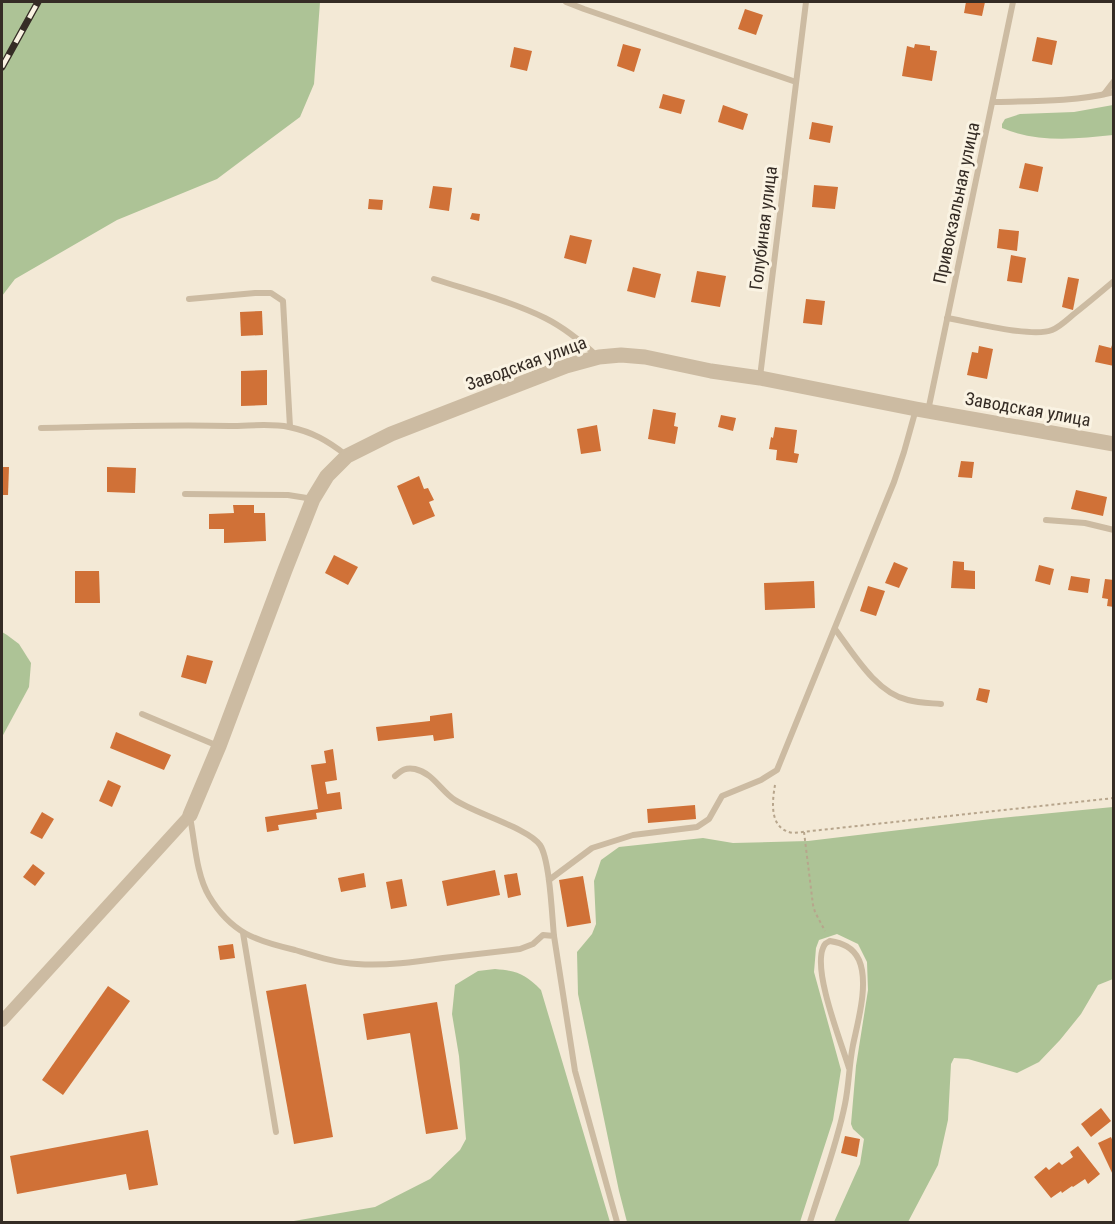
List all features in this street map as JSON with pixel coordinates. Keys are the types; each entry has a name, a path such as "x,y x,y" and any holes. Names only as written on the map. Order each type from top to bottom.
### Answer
{"street":[{"name":"Заводская улица","path":"190,815 219,746 313,499 327,476 347,456 391,434 566,366 599,357 621,355 645,357 922,411 1113,444"},
{"path":"2,1021 190,815"}],"lane":[{"path":"566,2 796,82"},
{"name":"Голубиная улица","path":"760,378 806,2"},
{"name":"Привокзальная улица","path":"777,770 922,411 947,318 1013,2"},
{"path":"1103,95 1113,81"},
{"path":"993,102 1048,100 1113,92"},
{"path":"434,279 510,304 544,318 561,327 599,357"},
{"path":"947,318 1035,333 1053,330 1113,281"},
{"path":"189,299 271,293 283,301 290,428"},
{"path":"41,428 268,425 290,428 317,436 347,456"},
{"path":"185,494 288,495 313,499"},
{"path":"1046,520 1084,523 1113,530"},
{"path":"835,629 875,681 898,697 941,704"},
{"path":"142,714 219,746"},
{"path":"395,776 404,769 414,768 425,772 453,800 528,835 541,846 549,880 554,936 576,1071 616,1222"},
{"path":"549,880 592,848 633,835 697,827 709,819 722,796 761,780 777,770"},
{"path":"190,815 200,871 208,894 227,921 243,933 261,941 354,964 377,965 520,949 533,945 543,935 554,936"},
{"path":"243,933 276,1132"},
{"path":"810,1222 842,1114 861,999 862,973 857,956 849,947 830,941 824,947 821,955 824,984 849,1068"}],"path":[{"path":"777,770 772,805 775,819 784,831 793,833 1113,798"},
{"path":"804,832 813,905 830,941"}],"green space":[{"path":"2,2 320,2 314,84 300,117 217,179 117,220 15,279 2,296"},
{"path":"1113,105 1113,135 1043,138 1002,128 1005,119 1020,114 1074,112"},
{"path":"2,632 19,644 31,663 29,687 2,737"},
{"path":"1113,807 1113,979 1098,985 1081,1014 1039,1062 1017,1073 968,1059 954,1058 951,1064 948,1120 938,1165 908,1222 834,1222 860,1164 864,1139 851,1124 856,1066 868,990 867,962 858,944 837,934 819,940 814,972 841,1070 833,1120 800,1222 627,1222 578,994 577,952 592,934 596,924 594,881 601,860 619,847 703,838 733,843 808,841"},
{"path":"495,969 521,974 541,990 610,1222 288,1222 375,1207 430,1179 460,1150 466,1139 459,1056 452,1014 455,985 478,971"}],"building":[{"path":"966,2 985,2 982,16 964,13"},
{"path":"745,9 763,15 756,35 738,29"},
{"path":"1037,37 1057,41 1052,65 1032,61"},
{"path":"623,44 641,49 634,72 617,66"},
{"path":"915,44 930,46 930,50 937,51 932,81 902,76 907,46 914,48"},
{"path":"514,47 532,51 527,71 510,67"},
{"path":"663,94 685,100 681,114 659,108"},
{"path":"723,105 748,114 743,130 718,122"},
{"path":"812,122 833,126 830,143 809,139"},
{"path":"1025,163 1043,167 1038,192 1019,188"},
{"path":"814,185 838,187 835,209 812,207"},
{"path":"433,186 452,188 449,211 429,208"},
{"path":"369,199 383,200 382,210 368,209"},
{"path":"472,213 480,214 479,221 470,219"},
{"path":"999,229 1019,231 1017,251 997,248"},
{"path":"570,235 592,240 586,264 564,258"},
{"path":"1011,255 1026,258 1022,283 1007,281"},
{"path":"633,267 661,274 655,298 627,291"},
{"path":"697,271 726,276 720,307 691,302"},
{"path":"1068,277 1079,279 1073,310 1062,307"},
{"path":"806,299 825,301 822,325 803,323"},
{"path":"262,311 263,335 241,336 240,312"},
{"path":"1113,342 1114,366 1095,362 1099,345 1111,348"},
{"path":"979,346 993,349 987,379 967,375 972,352 978,353"},
{"path":"267,370 267,405 241,406 241,371"},
{"path":"653,409 676,413 674,426 678,427 675,444 648,439"},
{"path":"721,415 736,418 733,431 718,427"},
{"path":"597,425 601,451 581,454 577,429"},
{"path":"775,427 797,430 794,453 799,454 797,463 776,460 777,450 769,449"},
{"path":"961,461 974,462 972,478 958,477"},
{"path":"2,467 9,467 8,495 2,495"},
{"path":"107,467 136,468 135,493 107,492"},
{"path":"419,476 424,489 428,488 434,500 429,502 435,516 413,525 397,486"},
{"path":"1076,490 1107,497 1103,516 1071,509"},
{"path":"233,505 254,505 254,513 265,513 266,541 224,543 224,529 209,529 209,514 234,513"},
{"path":"334,555 358,567 348,585 325,573"},
{"path":"953,561 964,562 964,570 975,571 975,589 951,588"},
{"path":"894,562 908,568 899,588 885,583"},
{"path":"1039,565 1054,569 1050,585 1035,581"},
{"path":"75,571 99,571 100,603 75,603"},
{"path":"1071,576 1090,579 1088,593 1068,590"},
{"path":"1105,579 1114,580 1114,607 1107,606 1108,599 1102,598"},
{"path":"814,581 815,608 765,610 764,583"},
{"path":"868,586 885,591 876,616 860,611"},
{"path":"187,655 213,661 206,684 181,677"},
{"path":"979,688 990,690 987,703 976,700"},
{"path":"452,713 454,738 434,741 433,735 378,741 376,727 430,721 430,716"},
{"path":"116,732 171,755 164,770 110,748"},
{"path":"333,749 337,780 325,782 327,794 340,792 342,809 316,813 317,819 278,825 279,830 267,832 265,817 318,809 311,765 326,763 324,751"},
{"path":"108,780 121,786 112,807 99,801"},
{"path":"695,805 696,819 648,823 647,809"},
{"path":"42,812 54,819 42,839 30,833"},
{"path":"33,864 45,873 35,886 23,877"},
{"path":"495,870 500,895 447,906 442,881"},
{"path":"364,873 366,887 341,892 338,878"},
{"path":"517,873 521,895 508,898 504,875"},
{"path":"583,876 591,923 567,927 559,880"},
{"path":"402,879 407,906 391,909 386,882"},
{"path":"233,944 235,958 220,960 218,946"},
{"path":"306,984 333,1137 294,1144 266,991"},
{"path":"108,986 130,1001 63,1095 42,1080"},
{"path":"437,1002 458,1129 426,1134 410,1033 367,1040 363,1014"},
{"path":"1101,1108 1111,1121 1091,1137 1081,1124"},
{"path":"148,1130 158,1185 129,1190 126,1174 17,1194 10,1156"},
{"path":"845,1136 860,1139 857,1157 841,1153"},
{"path":"1111,1137 1114,1144 1114,1177 1098,1143"},
{"path":"1078,1146 1100,1174 1088,1184 1085,1179 1051,1198 1034,1177 1046,1167 1049,1170 1059,1162 1062,1165 1073,1157 1070,1152"}],"railway":[{"path":"2,67 38,2"}]}
